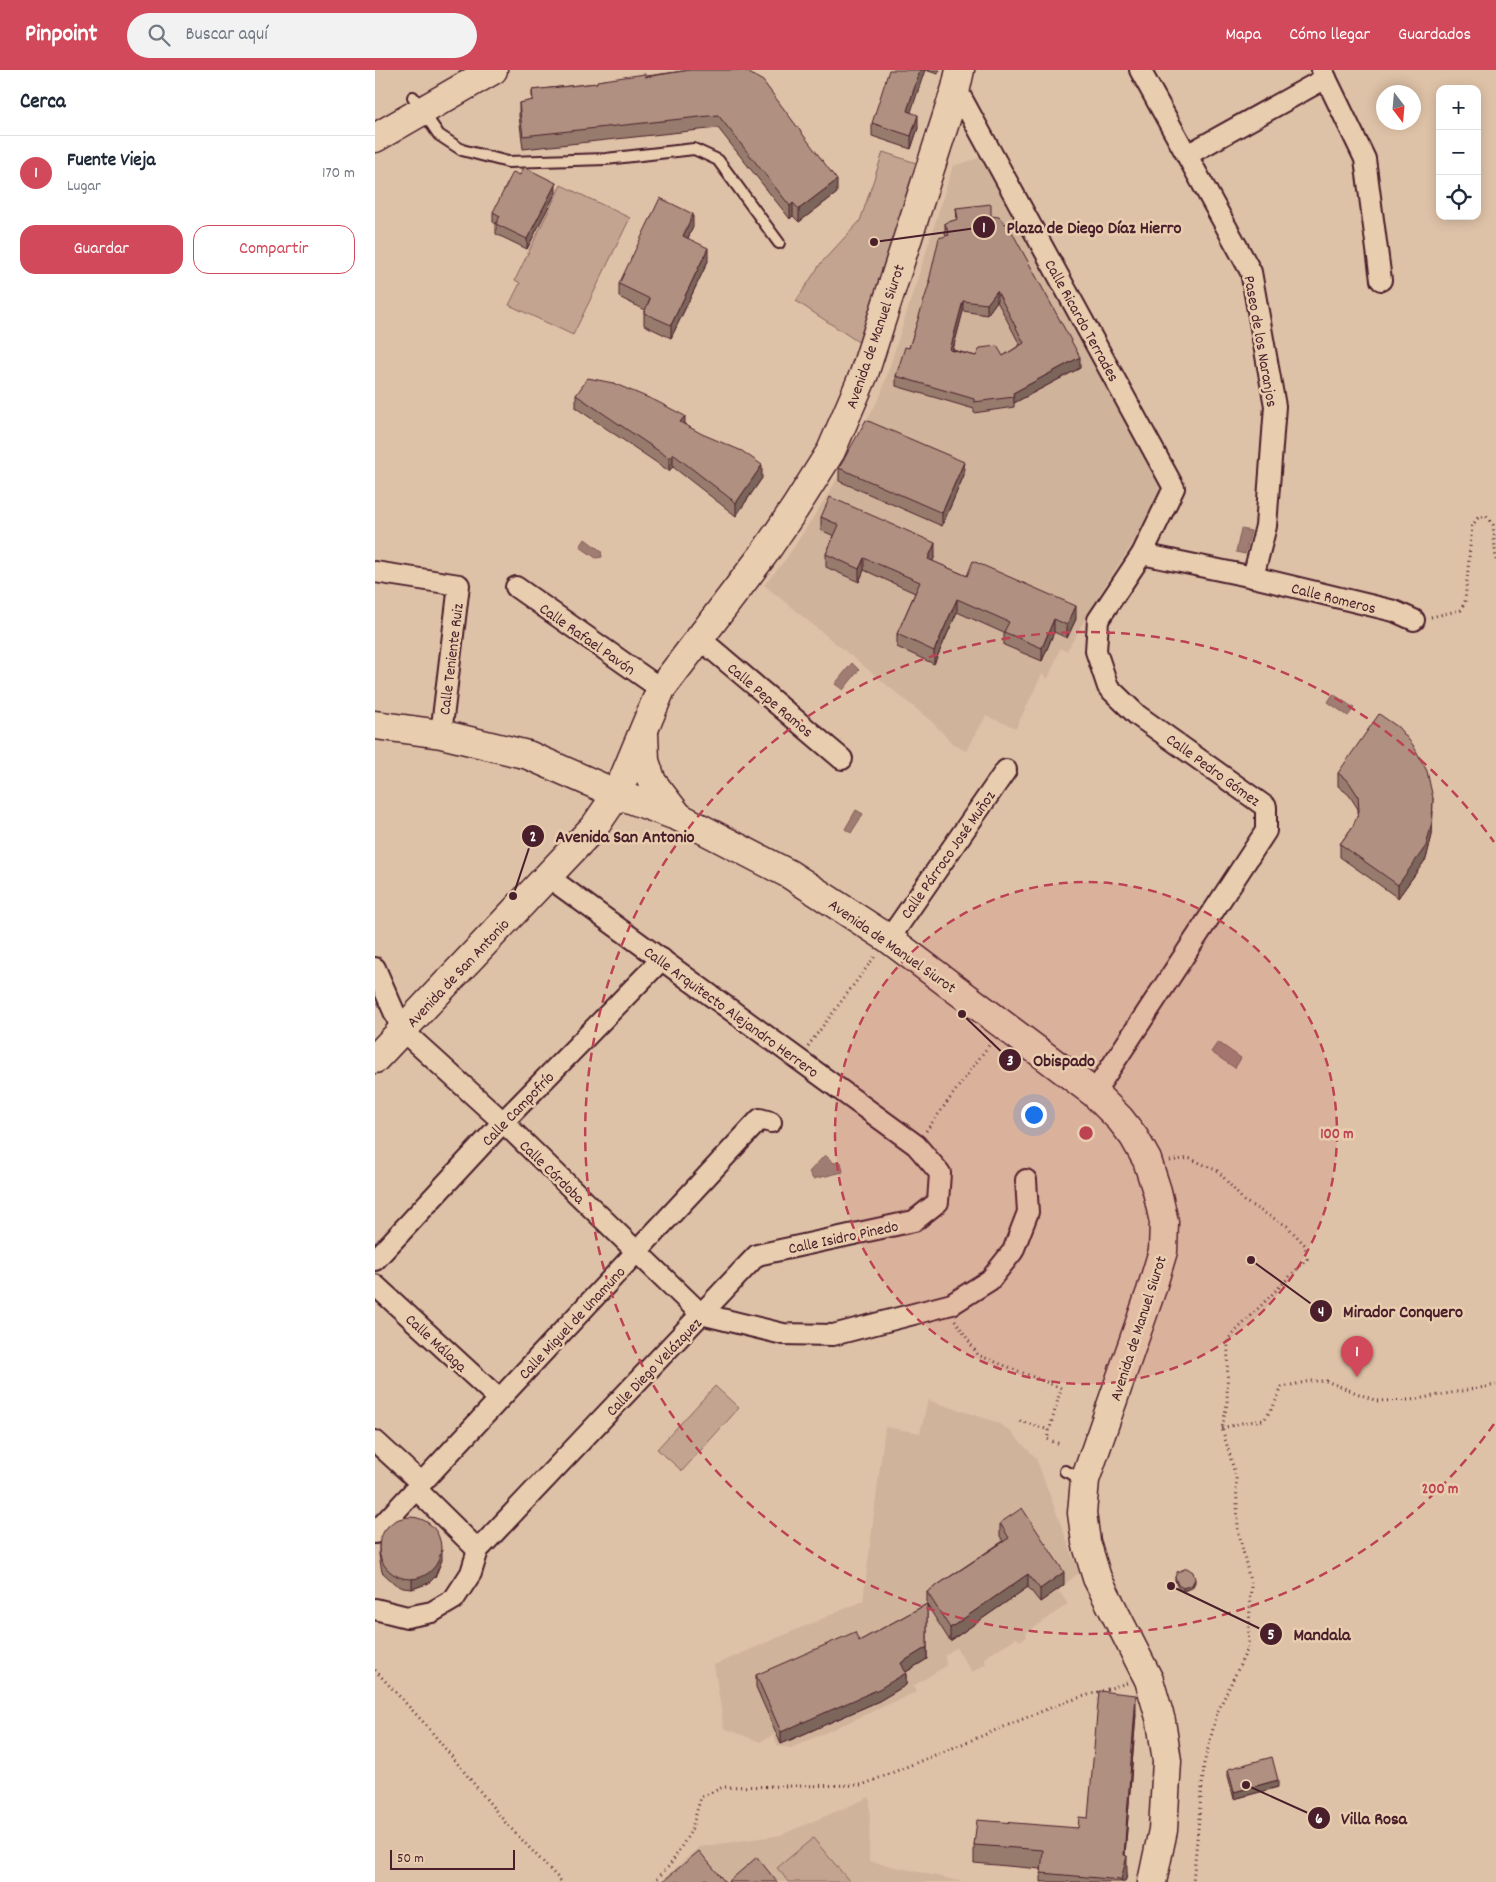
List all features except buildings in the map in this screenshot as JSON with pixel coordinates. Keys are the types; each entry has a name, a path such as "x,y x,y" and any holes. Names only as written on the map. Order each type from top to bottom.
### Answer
{"street":[{"path":"375,138 458,70"},
{"path":"375,120 418,104 493,70"},
{"name":"Paseo de los Naranjos","path":"1140,70 1251,272 1275,406 1265,526 1253,577"},
{"path":"1187,155 1324,74 1365,159 1381,280"},
{"name":"Calle Ricardo Terrades","path":"958,79 1174,488 1142,554"},
{"name":"Avenida de Manuel Siurot","path":"958,79 864,374 831,451 795,508 661,689 617,794 679,817 789,874 889,939 1093,1093 1120,1119 1134,1137 1149,1166 1157,1190 1164,1222 1163,1251 1151,1292 1075,1475 1087,1542 1097,1578 1149,1680 1161,1721 1167,1761 1163,1830 1152,1882"},
{"name":"Calle Romeros","path":"1142,554 1253,577 1394,611 1414,620"},
{"name":"Calle Pedro Gómez","path":"1093,1093 1266,831 1266,807 1137,715 1108,687 1096,652 1098,620 1142,554"},
{"name":"Calle Teniente Ruiz","path":"375,572 459,585 441,734"},
{"name":"Calle Rafael Pavón","path":"516,587 661,689"},
{"name":"Calle Pepe Ramos","path":"699,638 842,759"},
{"path":"375,726 441,734 528,755 617,794"},
{"name":"Avenida de Manuel Siurot","path":"643,730 645,761 652,782 679,817"},
{"name":"Calle Párroco José Muñoz","path":"889,939 1006,770"},
{"name":"Avenida de San Antonio","path":"375,1059 595,826 617,794"},
{"name":"Calle Arquitecto Alejandro Herrero","path":"547,876 919,1141"},
{"name":"Calle Campofrío","path":"375,1260 503,1122 662,959"},
{"path":"375,968 402,1030"},
{"name":"Calle Córdoba","path":"402,1030 503,1122 701,1314"},
{"name":"Calle Miguel de Unamuno","path":"375,1533 760,1120 771,1122"},
{"name":"Calle Isidro Pinedo","path":"701,1314 757,1255 913,1221 938,1202 940,1174 919,1141"},
{"name":"Calle Diego Velázquez","path":"375,1609 407,1617 432,1612 454,1599 471,1573 478,1550 701,1314 783,1334 833,1335 947,1306 990,1280 1013,1251 1028,1212 1026,1180"},
{"name":"Calle Málaga","path":"375,1285 499,1400"},
{"path":"375,1441 478,1550"}],"lane":[{"path":"418,104 439,135 461,150 509,162 606,160 694,149 718,160 779,243"}],"path":[{"path":"1414,620 1461,610 1465,601 1472,526 1478,518 1486,516 1493,525 1496,560"},
{"path":"806,1048 889,939"},
{"path":"919,1141 1004,1025"},
{"path":"1149,1166 1189,1158 1218,1171 1244,1201 1287,1226 1305,1245 1307,1259 1228,1339 1227,1404 1222,1428 1236,1478 1238,1529 1251,1586 1248,1648 1217,1713 1204,1764 1193,1882"},
{"path":"947,1306 978,1355 1061,1388 1047,1439 1060,1444"},
{"path":"1222,1428 1264,1420 1273,1407 1282,1387 1310,1381 1326,1381 1377,1401 1411,1400 1496,1386"},
{"path":"1020,1421 1049,1430"},
{"path":"375,1670 425,1725 505,1822 562,1882"},
{"path":"654,1882 670,1865 691,1831 701,1797 723,1787 862,1785 1062,1703 1128,1683"}],"shaded area":[{"path":"883,152 931,168 872,351 796,301 821,263 860,221"},
{"path":"979,158 986,167 1163,484 1163,497 1099,595 1067,651 1060,649 1048,679 1042,674 1016,728 986,716 966,751 953,744 931,721 764,585 786,559 832,488 881,394 953,166"},
{"path":"561,185 630,218 573,335 509,305 520,283 515,280"},
{"path":"1241,529 1251,531 1245,554 1236,552"},
{"path":"585,539 601,551 602,557 596,558 580,547"},
{"path":"852,663 859,670 843,690 835,684"},
{"path":"1333,694 1354,708 1348,716 1328,702"},
{"path":"856,810 863,814 851,833 845,829"},
{"path":"1218,1042 1241,1058 1235,1068 1211,1052"},
{"path":"825,1155 834,1163 841,1162 843,1172 813,1179 809,1172"},
{"path":"715,1386 739,1408 682,1471 657,1449"},
{"path":"928,1400 996,1422 1009,1430 1036,1458 1079,1573 1058,1590 1068,1604 1026,1633 1027,1637 1020,1641 1016,1638 984,1658 986,1664 972,1672 956,1648 945,1655 946,1666 913,1686 916,1692 791,1748 778,1746 773,1735 760,1742 724,1728 714,1665 863,1601 885,1427 920,1433"},
{"path":"870,1797 869,1861 964,1882 660,1882 699,1847 781,1835"},
{"path":"813,1838 850,1882 789,1882 777,1868"}],"place":[{"name":"Plaza de Diego Díaz Hierro","path":"874,242"},
{"name":"Avenida San Antonio","path":"513,896"},
{"name":"Obispado","path":"962,1014"},
{"name":"Mirador Conquero","path":"1251,1260"},
{"name":"Fuente Vieja","path":"1357,1377"},
{"name":"Mandala","path":"1171,1586"},
{"name":"Villa Rosa","path":"1246,1785"}]}
